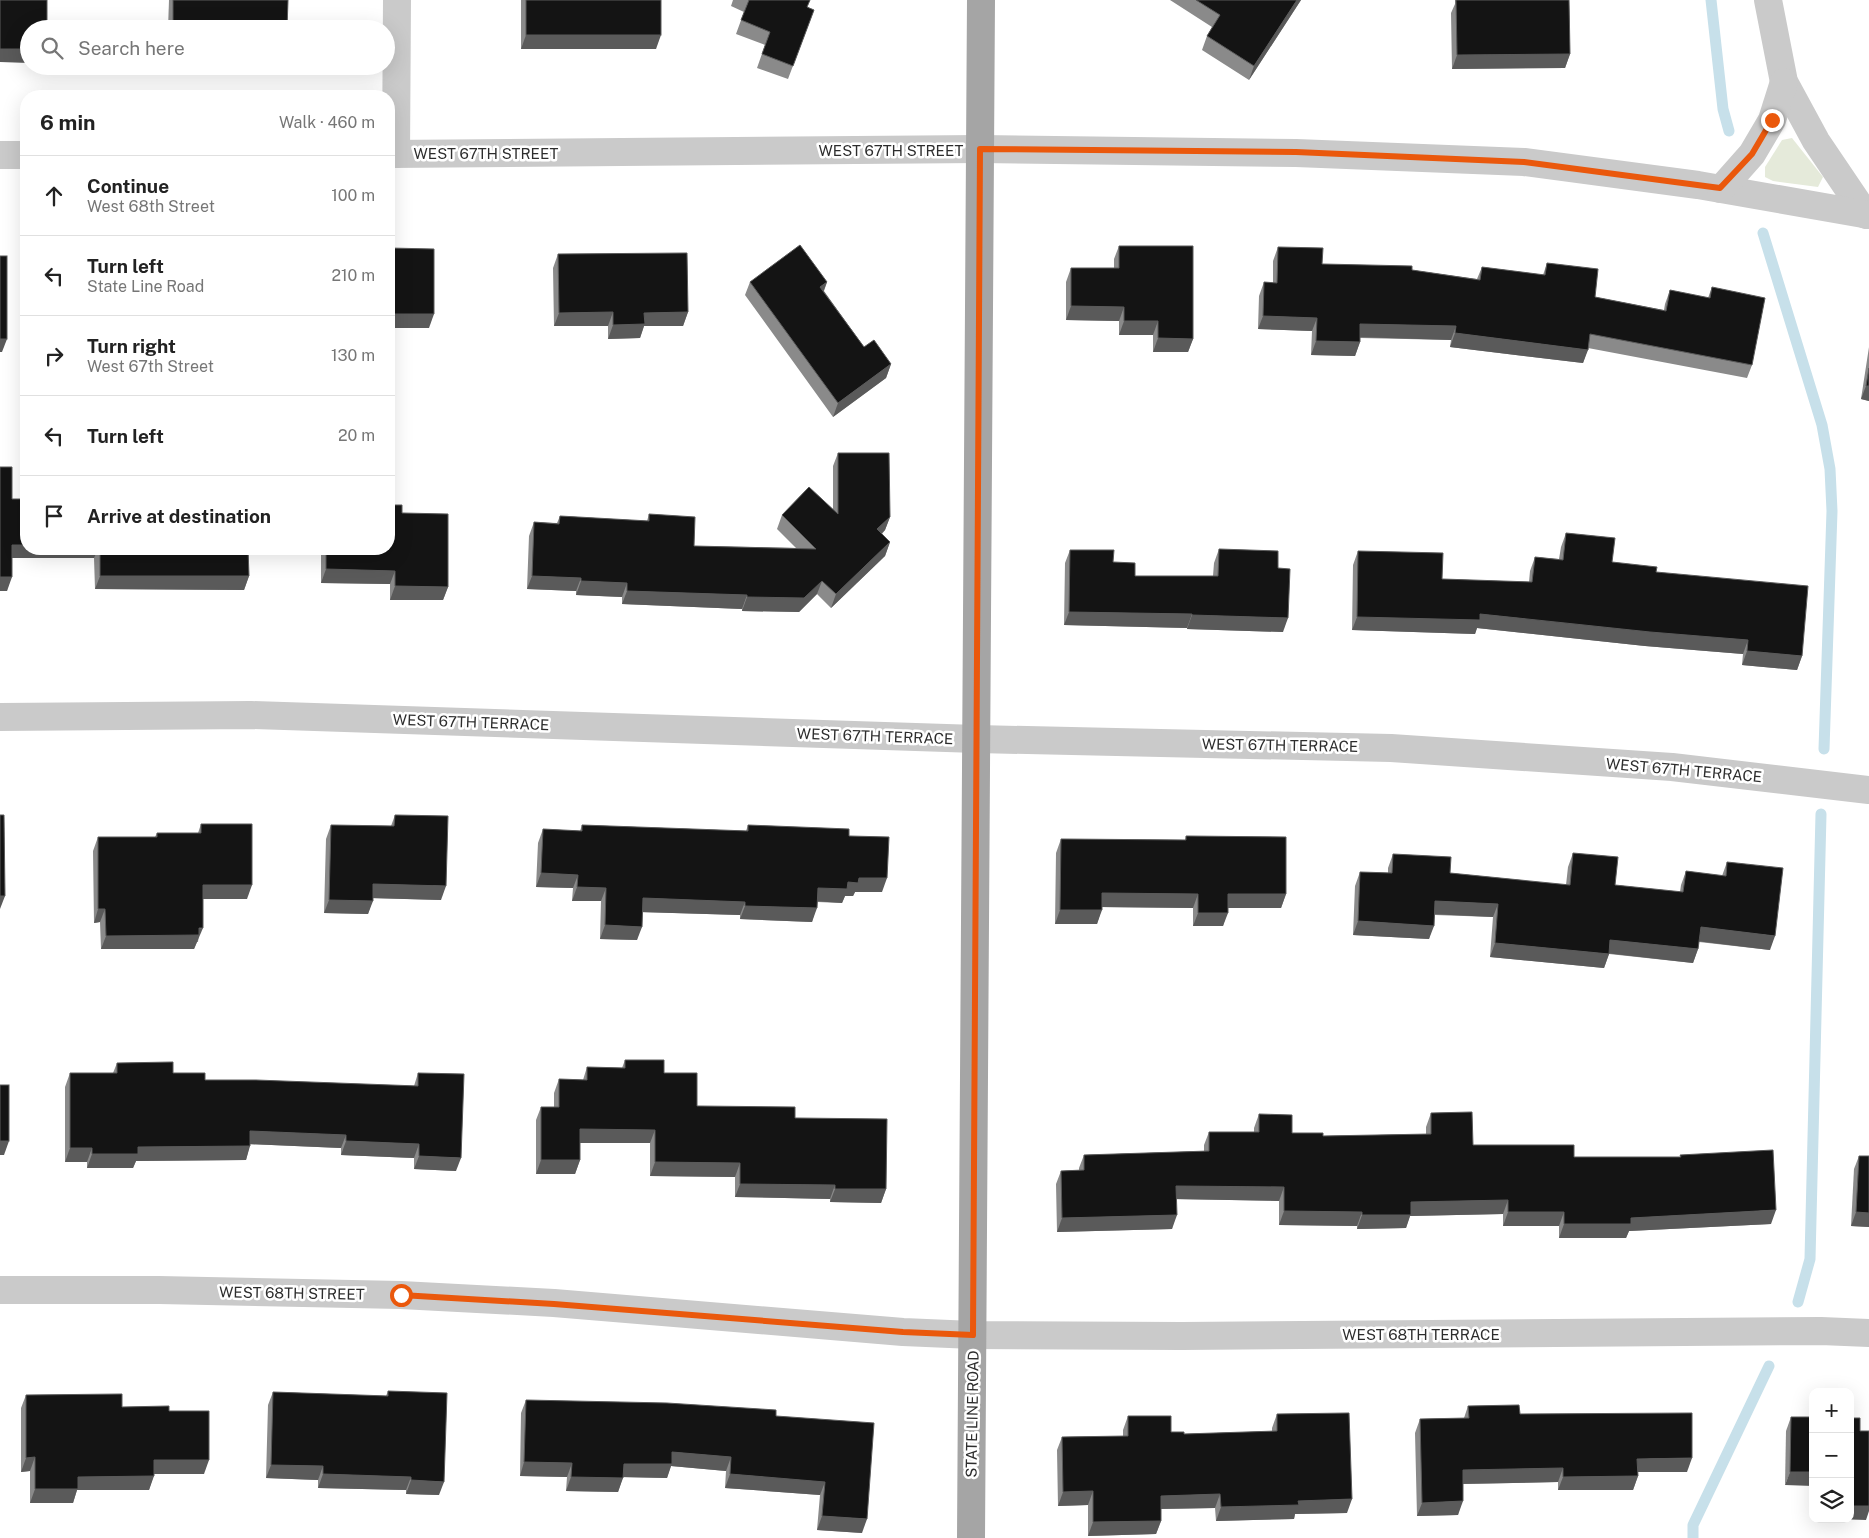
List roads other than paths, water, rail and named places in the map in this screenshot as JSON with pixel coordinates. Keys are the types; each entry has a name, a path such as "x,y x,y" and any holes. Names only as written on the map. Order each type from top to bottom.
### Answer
{"main road":[{"name":"STATE LINE ROAD","path":"971,1538 981,0"}],"street":[{"path":"395,62 397,0"},
{"path":"1768,0 1784,82 1816,141 1867,215"},
{"path":"394,90 395,75"},
{"path":"1720,188 1752,154 1772,120 1784,82"},
{"name":"WEST 67TH STREET","path":"395,154 980,149 1296,152 1524,162 1720,188 1867,215"},
{"path":"0,155 20,155"},
{"name":"WEST 67TH TERRACE","path":"0,717 251,715 977,740 1391,748 1672,767 1869,790"},
{"name":"WEST 68TH STREET","path":"0,1290 159,1290 401,1295 554,1304 903,1332 973,1335"},
{"name":"WEST 68TH TERRACE","path":"973,1335 1182,1336 1821,1331 1869,1333"}],"waterway":[{"path":"1711,0 1723,109 1729,131"},
{"path":"1763,233 1822,425 1830,469 1832,511 1824,749"},
{"path":"1798,1302 1810,1259 1821,814"},
{"path":"1693,1538 1693,1525 1769,1366"}]}
